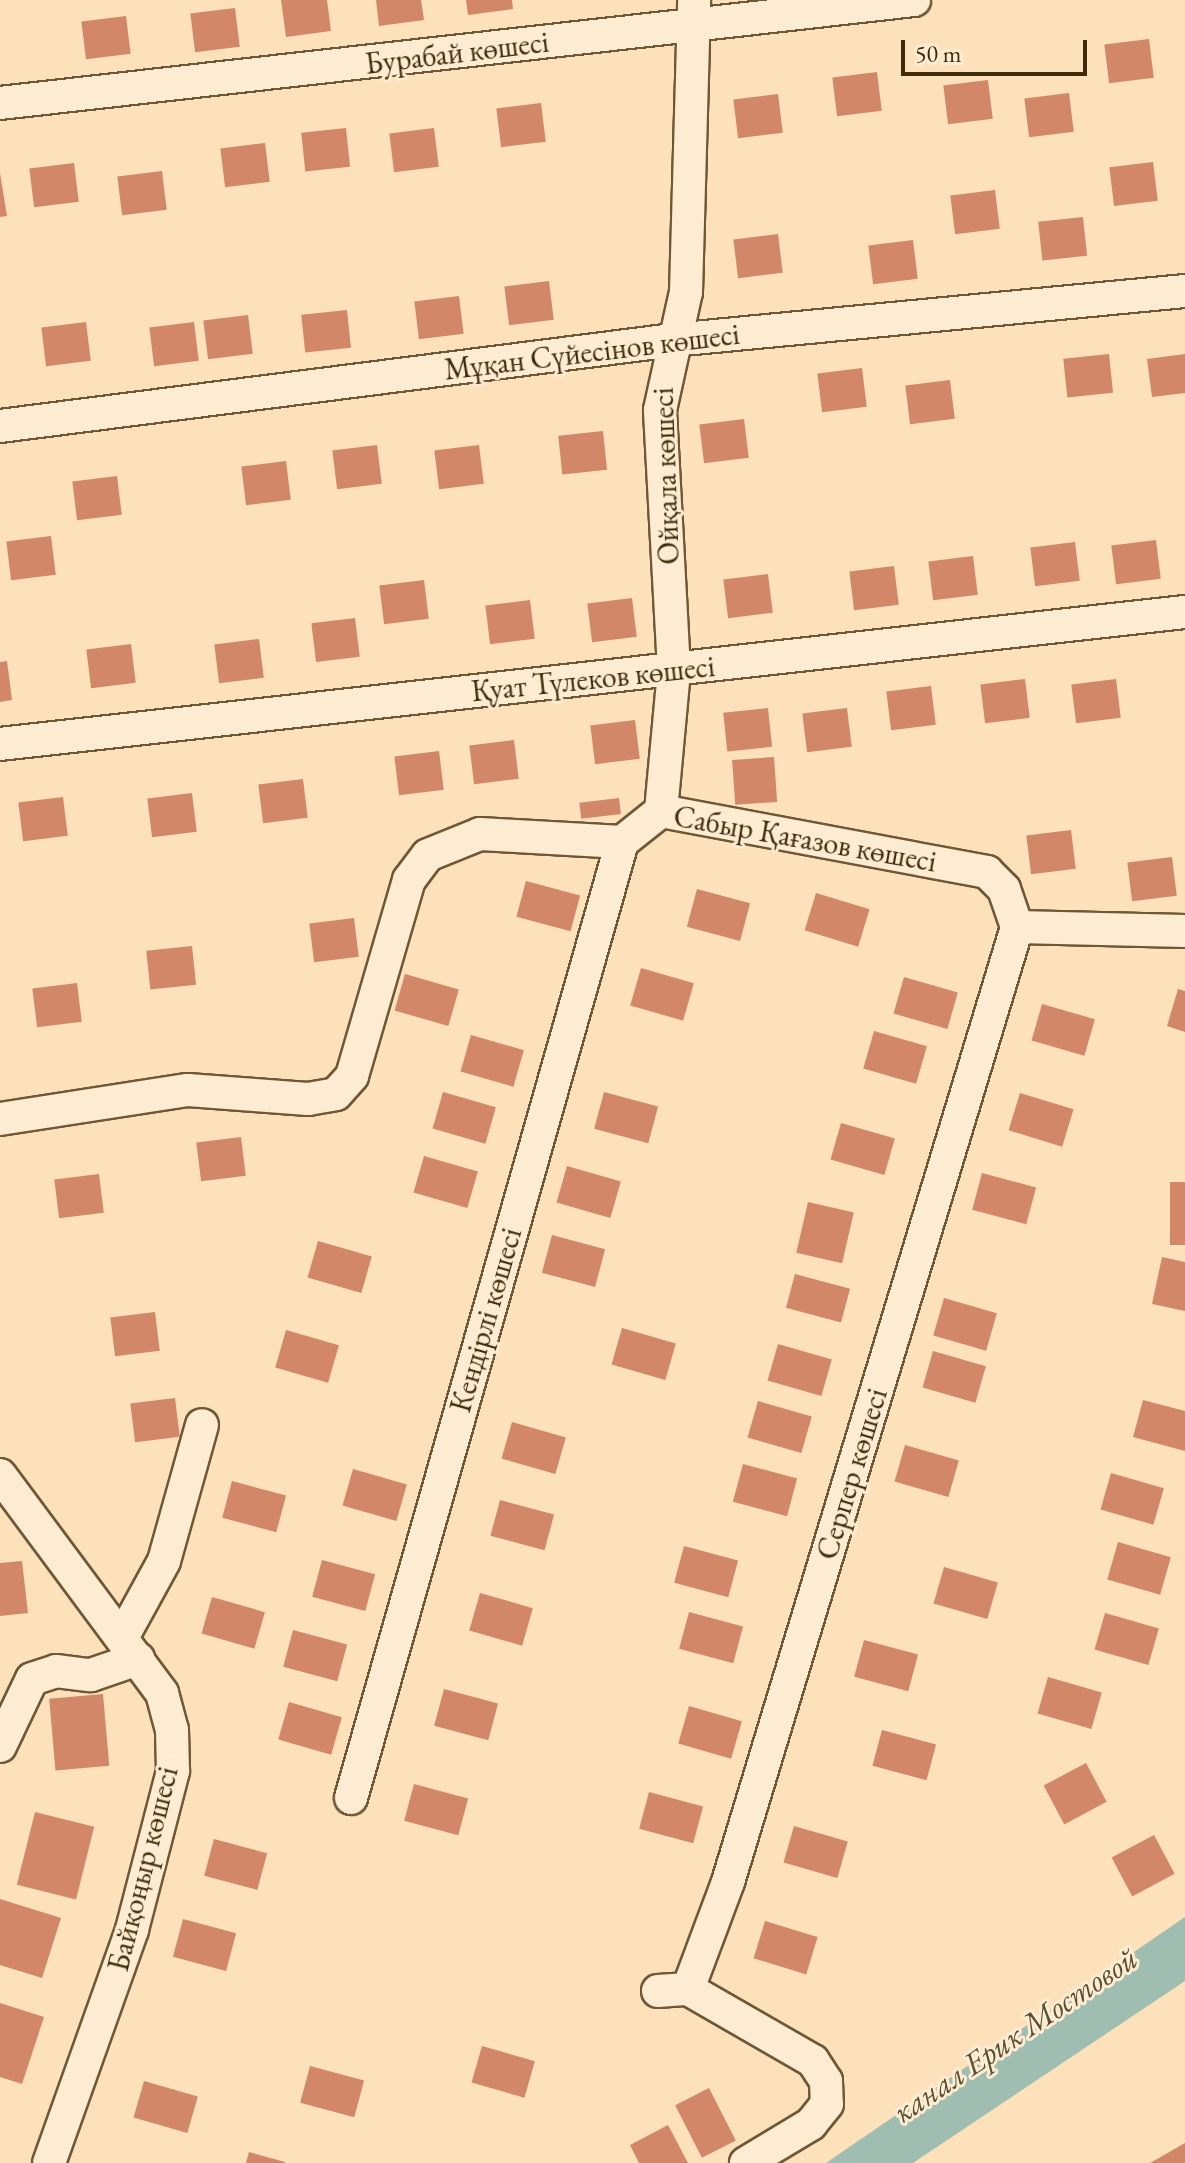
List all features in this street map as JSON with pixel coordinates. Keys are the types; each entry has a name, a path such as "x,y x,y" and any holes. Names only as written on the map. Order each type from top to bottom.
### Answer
{"street":[{"name":"Бурабай көшесi","path":"0,103 695,12 914,0"},
{"name":"Ойқала көшесі","path":"661,811 674,670 660,410 686,292 695,12"},
{"name":"Мұқан Сүйесінов көшесі","path":"0,426 673,340 1185,291"},
{"name":"Қуат Түлеков көшесі","path":"0,744 1185,612"},
{"name":"Сабыр Қағазов көшесі","path":"622,842 661,811 987,872 1004,889 1017,927"},
{"path":"0,1119 188,1090 308,1099 336,1094 352,1076 409,880 428,855 480,834 622,842"},
{"name":"Кендірлі көшесі","path":"351,1798 622,842"},
{"path":"1017,927 1185,931"},
{"name":"Серпер көшесі","path":"746,2163 811,2124 827,2104 826,2081 813,2061 673,1990 728,1882 1017,927"},
{"path":"0,1746 32,1679 56,1671 91,1675 131,1648 164,1561 202,1425"},
{"name":"Байқоңыр көшесi","path":"0,1475 131,1648 169,1712 173,1771 132,1930 49,2163"}],"water":[{"name":"канал Ерик Мостовой","path":"1185,1917 1185,1981 913,2163 826,2163"}],"building":[{"path":"281,0 327,0 331,31 286,37"},
{"path":"376,0 421,0 424,20 379,26"},
{"path":"466,0 512,0 513,9 468,15"},
{"path":"235,8 240,47 195,52 190,13"},
{"path":"126,16 131,54 86,59 81,21"},
{"path":"1149,39 1154,78 1109,83 1104,44"},
{"path":"877,72 882,111 837,116 832,77"},
{"path":"988,80 993,119 948,124 943,85"},
{"path":"1069,93 1074,132 1029,137 1024,98"},
{"path":"778,94 783,133 738,138 733,99"},
{"path":"541,103 546,142 501,147 496,108"},
{"path":"346,128 350,167 305,171 301,133"},
{"path":"434,128 439,167 394,172 389,133"},
{"path":"265,143 270,182 225,187 220,148"},
{"path":"1153,162 1158,201 1114,206 1109,167"},
{"path":"74,163 79,202 34,207 29,168"},
{"path":"162,171 167,210 122,215 117,176"},
{"path":"0,173 7,216 0,217"},
{"path":"995,190 1000,229 955,234 950,195"},
{"path":"1083,217 1087,256 1042,260 1038,222"},
{"path":"778,234 783,273 738,278 733,239"},
{"path":"913,240 918,279 873,284 868,245"},
{"path":"549,281 554,320 509,325 504,286"},
{"path":"459,296 464,334 419,339 414,301"},
{"path":"347,310 351,348 305,353 301,315"},
{"path":"248,315 253,354 208,359 203,320"},
{"path":"86,322 91,361 46,366 41,327"},
{"path":"194,322 199,361 154,366 149,327"},
{"path":"1109,354 1113,393 1067,398 1063,359"},
{"path":"1185,354 1185,393 1152,397 1147,359"},
{"path":"862,368 867,407 822,412 817,373"},
{"path":"950,380 955,419 910,424 905,385"},
{"path":"744,419 749,458 704,463 699,424"},
{"path":"603,431 607,470 562,474 558,436"},
{"path":"377,445 382,484 337,489 332,450"},
{"path":"479,445 484,484 439,489 434,450"},
{"path":"286,461 291,500 246,505 241,466"},
{"path":"117,476 122,515 77,520 72,481"},
{"path":"51,536 56,575 11,580 6,541"},
{"path":"1156,540 1161,579 1116,584 1111,545"},
{"path":"1075,542 1080,581 1035,586 1030,547"},
{"path":"973,556 978,595 933,600 928,561"},
{"path":"894,566 899,605 854,610 849,571"},
{"path":"768,574 773,613 728,618 723,579"},
{"path":"424,580 429,619 384,624 379,585"},
{"path":"632,598 637,637 592,642 587,603"},
{"path":"530,600 535,639 490,644 485,605"},
{"path":"355,618 360,657 316,662 311,623"},
{"path":"259,639 264,678 219,683 214,644"},
{"path":"131,644 136,683 91,688 86,649"},
{"path":"7,661 12,700 0,702 0,662"},
{"path":"1025,679 1030,718 985,723 980,684"},
{"path":"1116,679 1121,718 1076,723 1071,684"},
{"path":"931,686 936,725 891,730 886,691"},
{"path":"768,708 772,747 727,751 723,713"},
{"path":"847,708 852,747 807,752 802,713"},
{"path":"635,720 640,759 595,764 590,725"},
{"path":"514,740 519,779 474,784 469,745"},
{"path":"439,751 444,790 399,795 394,756"},
{"path":"774,757 777,802 735,805 732,760"},
{"path":"303,779 308,818 263,823 258,784"},
{"path":"192,793 197,832 152,837 147,798"},
{"path":"63,797 68,836 23,841 18,802"},
{"path":"619,798 621,814 581,819 579,803"},
{"path":"1071,830 1076,869 1031,874 1026,835"},
{"path":"1172,857 1177,896 1132,901 1127,862"},
{"path":"526,881 580,895 571,931 516,917"},
{"path":"697,889 750,903 740,941 687,927"},
{"path":"816,893 870,909 858,947 805,930"},
{"path":"354,918 359,957 314,962 309,923"},
{"path":"192,946 196,985 150,990 146,951"},
{"path":"641,968 694,983 683,1021 630,1005"},
{"path":"405,974 459,989 448,1026 395,1011"},
{"path":"904,977 958,992 947,1029 894,1014"},
{"path":"77,983 82,1022 37,1027 32,988"},
{"path":"1178,989 1185,991 1185,1032 1167,1026"},
{"path":"1042,1004 1095,1019 1084,1056 1032,1041"},
{"path":"874,1031 927,1046 916,1084 863,1068"},
{"path":"471,1035 524,1050 513,1087 461,1072"},
{"path":"443,1092 496,1107 485,1144 433,1129"},
{"path":"604,1092 658,1106 648,1143 594,1129"},
{"path":"1020,1093 1074,1109 1062,1147 1009,1130"},
{"path":"841,1123 895,1138 884,1175 831,1160"},
{"path":"241,1137 246,1176 201,1181 196,1142"},
{"path":"424,1156 478,1171 467,1208 414,1193"},
{"path":"567,1166 621,1181 610,1218 557,1203"},
{"path":"982,1173 1036,1187 1026,1224 972,1210"},
{"path":"99,1174 104,1213 59,1218 54,1179"},
{"path":"1170,1182 1185,1182 1185,1245 1170,1245"},
{"path":"808,1202 854,1213 842,1263 796,1253"},
{"path":"552,1235 605,1249 595,1287 542,1273"},
{"path":"318,1241 372,1256 361,1293 308,1278"},
{"path":"1162,1257 1185,1262 1185,1311 1152,1304"},
{"path":"795,1274 850,1289 841,1323 786,1308"},
{"path":"944,1298 997,1313 986,1351 933,1335"},
{"path":"155,1312 160,1351 115,1356 110,1317"},
{"path":"622,1328 676,1343 665,1380 612,1365"},
{"path":"286,1330 339,1345 328,1383 275,1367"},
{"path":"778,1344 832,1359 821,1396 768,1381"},
{"path":"933,1351 986,1366 975,1403 923,1388"},
{"path":"175,1398 180,1437 135,1442 130,1403"},
{"path":"1143,1400 1185,1411 1185,1451 1133,1437"},
{"path":"758,1401 812,1416 801,1453 748,1438"},
{"path":"512,1422 566,1437 555,1474 502,1459"},
{"path":"905,1445 959,1460 948,1497 895,1482"},
{"path":"743,1464 797,1478 787,1516 733,1502"},
{"path":"353,1469 407,1484 396,1521 343,1506"},
{"path":"1111,1473 1164,1488 1153,1525 1101,1510"},
{"path":"232,1481 286,1495 276,1532 222,1518"},
{"path":"500,1500 554,1514 545,1550 490,1536"},
{"path":"1118,1542 1171,1557 1160,1595 1107,1579"},
{"path":"684,1546 738,1560 728,1597 674,1583"},
{"path":"322,1560 375,1574 365,1611 312,1597"},
{"path":"22,1561 28,1613 0,1616 0,1563"},
{"path":"944,1567 998,1582 987,1619 934,1604"},
{"path":"480,1593 533,1608 522,1646 469,1630"},
{"path":"212,1597 265,1612 254,1649 202,1634"},
{"path":"689,1612 743,1626 733,1663 679,1649"},
{"path":"1105,1613 1159,1628 1148,1665 1095,1650"},
{"path":"293,1630 347,1644 337,1681 283,1667"},
{"path":"864,1640 918,1654 908,1691 854,1677"},
{"path":"1048,1677 1102,1692 1091,1729 1038,1714"},
{"path":"444,1689 498,1703 488,1740 434,1726"},
{"path":"103,1694 109,1766 55,1770 49,1699"},
{"path":"289,1702 342,1717 331,1755 278,1739"},
{"path":"689,1706 742,1721 731,1759 678,1743"},
{"path":"882,1730 936,1744 927,1780 872,1766"},
{"path":"1086,1763 1107,1802 1064,1824 1044,1786"},
{"path":"414,1784 468,1798 458,1835 404,1821"},
{"path":"649,1792 703,1806 693,1843 639,1829"},
{"path":"35,1812 94,1827 76,1900 17,1885"},
{"path":"794,1826 848,1841 837,1878 784,1863"},
{"path":"1154,1835 1175,1874 1132,1896 1112,1858"},
{"path":"214,1839 267,1853 257,1890 204,1876"},
{"path":"0,1899 61,1918 42,1978 0,1965"},
{"path":"183,1919 236,1933 226,1971 173,1957"},
{"path":"765,1921 818,1937 806,1974 754,1958"},
{"path":"0,2003 44,2017 22,2084 0,2077"},
{"path":"482,2046 535,2061 524,2098 472,2083"},
{"path":"310,2066 364,2080 354,2117 300,2103"},
{"path":"144,2081 198,2096 187,2133 134,2118"},
{"path":"709,2088 736,2141 702,2158 675,2105"},
{"path":"668,2125 688,2163 639,2163 630,2145"},
{"path":"1185,2143 1185,2163 1150,2163"},
{"path":"249,2152 285,2162 285,2163 246,2163"}]}
